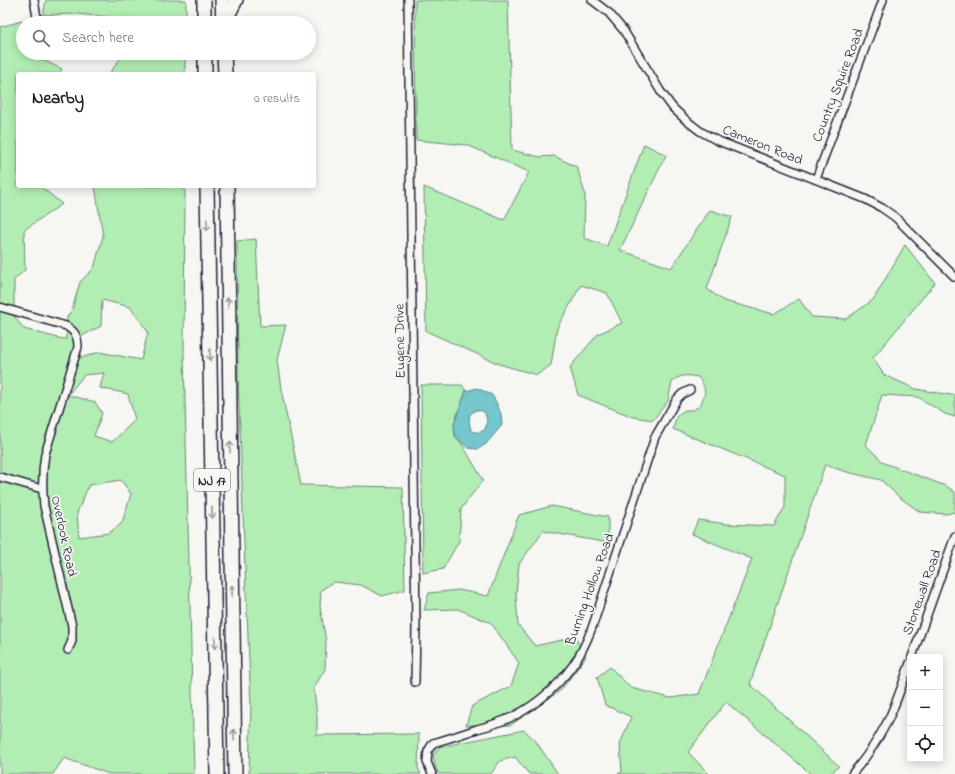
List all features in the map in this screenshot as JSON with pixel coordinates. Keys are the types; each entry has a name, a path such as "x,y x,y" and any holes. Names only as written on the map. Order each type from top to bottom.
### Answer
{"highway":[{"path":"204,0 204,16"},
{"path":"222,0 223,16"},
{"path":"228,16 236,0"},
{"path":"204,60 205,72"},
{"path":"224,60 225,72"},
{"name":"NJ 17","path":"207,188 217,774"},
{"name":"NJ 17","path":"227,188 235,774"}],"street":[{"path":"34,0 37,16"},
{"name":"Eugene Drive","path":"408,0 416,627 415,682"},
{"name":"Cameron Road","path":"592,0 609,13 624,31 661,92 673,108 700,131 716,140 866,199 882,208 895,217 955,277"},
{"name":"Country Squire Road","path":"816,179 883,0"},
{"name":"Overlook Road","path":"0,307 66,326 76,334 78,340 78,347 45,454 42,469 44,506 72,626 72,641 68,650"},
{"name":"Burning Hollow Road","path":"432,774 427,762 428,752 433,743 494,725 526,709 542,698 557,684 579,656 587,641 594,622 655,437 677,399 682,394 690,390"},
{"path":"0,477 42,489"},
{"name":"Stonewall Road","path":"913,654 955,536"},
{"path":"852,774 862,763 885,726 896,702 907,671"}],"green space":[{"path":"46,0 186,0 186,16 98,16 78,14 43,15"},
{"path":"415,0 508,0 512,150 540,157 554,156 577,167 585,194 584,238 607,246 644,144 666,155 620,250 671,268 710,210 732,217 707,289 724,301 774,314 799,299 812,317 846,319 873,300 905,245 935,283 873,358 884,375 916,389 955,395 955,417 945,414 918,397 882,395 866,445 884,463 946,486 955,492 955,512 946,514 920,512 899,497 881,480 825,465 750,684 839,766 830,774 811,774 726,702 688,752 709,774 618,774 622,772 620,744 631,717 605,705 597,677 610,667 631,688 670,698 699,694 752,559 692,534 698,520 727,524 774,526 785,507 785,475 673,429 677,415 685,410 693,410 700,406 705,391 698,377 684,376 672,382 668,401 653,420 633,417 578,395 570,367 598,334 622,323 607,293 581,285 557,328 551,365 537,375 499,364 426,331 424,187 504,220 529,172 467,145 416,140"},
{"path":"16,23 16,60 43,60 62,69 60,72 16,72 16,188 42,188 62,204 24,230 25,270 14,280 14,316 24,329 66,339 67,317 72,310 80,282 94,268 103,236 95,188 185,188 184,356 194,774 109,774 64,758 53,774 0,774 0,27","holes":["102,300 130,307 148,332 141,360 99,352 81,358 80,337 101,326","104,373 100,388 128,394 135,420 112,442 94,436 102,413 95,402 68,395 84,375","121,480 131,494 122,523 109,533 79,537 77,513 89,485"]},
{"path":"119,60 185,60 185,72 110,72"},
{"path":"256,239 260,326 286,325 277,360 281,389 301,485 403,487 405,590 382,596 361,585 334,582 321,590 320,607 326,641 325,669 314,688 317,735 419,734 418,768 421,774 249,774 251,704 238,375 237,241"},
{"path":"421,385 462,385 466,391 454,424 455,436 462,444 483,480 461,509 459,541 443,569 423,573"},
{"path":"552,506 608,517 608,543 543,531 519,564 516,593 518,625 535,646 575,637 586,657 561,690 511,725 466,725 472,706 511,686 519,663 491,623 458,609 424,610 429,593 459,590 488,596 519,515"},
{"path":"524,730 535,740 558,774 529,774 515,757 500,761 491,774 439,774 436,769 433,756 439,747"}],"water":[{"path":"477,388 492,395 501,414 502,425 486,444 478,449 468,448 455,436 454,424 466,391","holes":["476,410 485,413 487,422 485,428 480,432 471,431 469,421 470,414"]}]}
